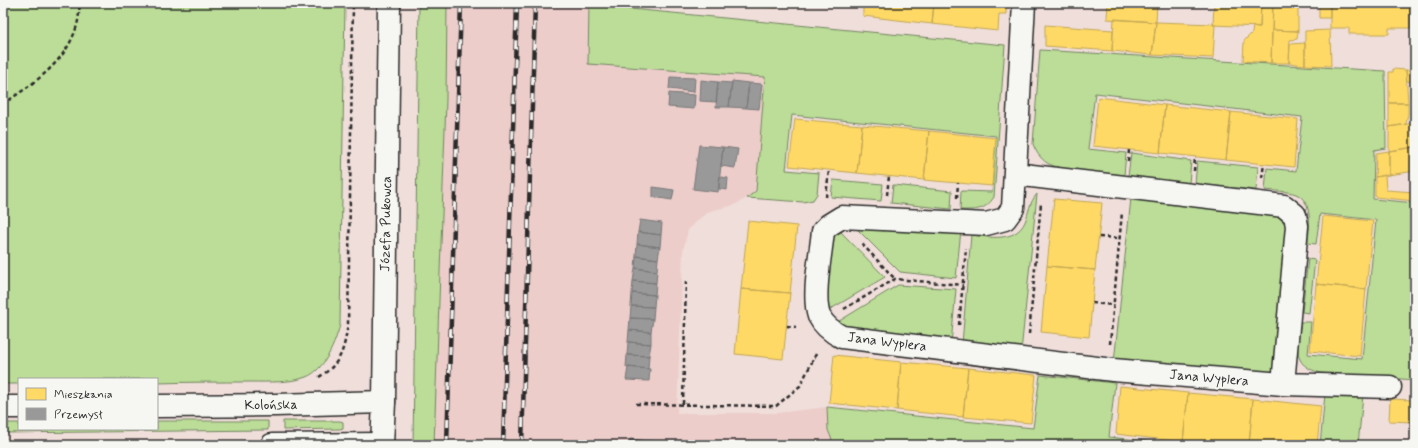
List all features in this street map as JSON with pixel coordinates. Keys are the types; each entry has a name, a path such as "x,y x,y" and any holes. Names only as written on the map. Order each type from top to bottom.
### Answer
{"street":[{"name":"Józefa Pukowca","path":"382,445 384,402 389,3"},
{"path":"826,326 820,316 816,298 823,231 829,225 842,217 986,224 1005,219 1013,208 1024,3"},
{"path":"1015,174 1284,206 1295,215 1297,226 1283,384"},
{"name":"Jana Wyplera","path":"826,326 842,337 1107,370 1283,384 1390,387"},
{"name":"Kolońska","path":"158,406 384,402"},
{"path":"3,407 18,407"},
{"path":"272,445 382,445"}],"path":[{"path":"3,104 42,76 61,58 72,40 78,24 80,3"},
{"path":"318,378 329,371 338,361 345,343 348,324 353,3"},
{"path":"1027,360 1044,177"},
{"path":"1107,370 1124,187"},
{"path":"838,220 895,279"},
{"path":"957,351 968,223"},
{"path":"1099,237 1120,238"},
{"path":"683,404 686,279"},
{"path":"636,404 776,406 800,386 826,326 895,279 963,285"},
{"path":"1092,303 1114,305"}],"shaded area":[{"path":"447,3 589,3 588,64 765,77 756,191 734,205 710,211 700,218 688,230 683,251 677,413 777,413 827,407 828,430 834,445 434,445 446,100"}],"green space":[{"path":"3,3 345,3 340,325 332,348 319,368 306,377 279,382 158,383 158,378 18,378 18,384 3,384"},
{"path":"419,3 447,3 446,100 434,445 413,445"},
{"path":"589,5 1005,45 994,197 991,202 980,209 960,210 961,191 992,192 996,136 792,115 786,170 819,173 817,194 813,200 803,202 747,198 756,191 765,77 588,64"},
{"path":"1040,50 1385,71 1386,148 1374,150 1373,199 1415,203 1415,380 1321,373 1311,370 1300,360 1298,347 1301,322 1311,322 1308,354 1362,359 1376,220 1320,214 1316,244 1308,243 1309,216 1306,203 1302,198 1293,193 1265,190 1267,168 1296,171 1302,117 1095,93 1088,149 1126,153 1124,175 1084,172 1054,166 1047,163 1038,155 1033,144"},
{"path":"1131,153 1191,161 1189,183 1128,176"},
{"path":"1197,161 1258,167 1256,190 1195,184"},
{"path":"833,180 883,184 881,201 831,197"},
{"path":"893,185 952,191 951,209 891,203"},
{"path":"1037,194 1021,352 962,344 971,235 1001,237 1015,233 1021,229 1025,222 1034,197"},
{"path":"1131,198 1277,215 1286,225 1277,375 1114,363"},
{"path":"851,223 961,230 956,278 900,272"},
{"path":"837,228 885,277 829,310 826,304 829,237"},
{"path":"1308,259 1315,260 1309,313 1302,312"},
{"path":"898,285 956,289 951,344 850,332 836,323"},
{"path":"1040,375 1115,383 1109,437 1181,445 834,445 828,430 827,407 1033,428"},
{"path":"1325,394 1363,395 1358,445 1320,445"},
{"path":"158,421 268,421 268,430 3,433 3,423 18,423 18,430 158,430"},
{"path":"283,421 340,421 343,422 343,428 283,430"}],"building: Mieszkania":[{"path":"726,3 777,3 777,8"},
{"path":"863,3 934,3 932,24 863,16"},
{"path":"934,3 1006,3 1006,14 999,14 998,31 932,24"},
{"path":"1108,3 1157,3 1156,22 1107,19"},
{"path":"1214,3 1261,3 1260,27 1213,25"},
{"path":"1261,3 1273,3 1271,63 1243,61 1244,41 1252,33 1253,26 1260,27"},
{"path":"1273,3 1298,3 1298,31 1272,30"},
{"path":"1319,3 1330,3 1330,18 1319,18"},
{"path":"1330,3 1410,3 1410,28 1389,28 1389,34 1349,34 1349,28 1330,28"},
{"path":"1410,3 1415,3 1415,28 1410,28"},
{"path":"1114,19 1156,22 1152,55 1112,51"},
{"path":"1156,22 1215,24 1213,58 1152,55"},
{"path":"1045,25 1113,30 1112,51 1045,46"},
{"path":"1272,30 1298,31 1297,39 1290,40 1289,63 1271,63"},
{"path":"1330,30 1331,66 1305,65 1305,31"},
{"path":"1305,43 1305,65 1289,63 1290,44"},
{"path":"1393,69 1406,70 1408,103 1389,103 1389,72 1393,72"},
{"path":"1406,70 1415,71 1415,82 1407,81"},
{"path":"1098,97 1165,105 1160,153 1093,146"},
{"path":"1389,103 1408,103 1406,124 1389,127"},
{"path":"1165,105 1231,112 1226,160 1160,153"},
{"path":"1231,112 1298,119 1294,167 1226,160"},
{"path":"795,119 862,125 857,173 789,166"},
{"path":"1415,123 1415,147 1389,151 1389,127"},
{"path":"862,125 929,131 924,180 857,173"},
{"path":"929,131 996,138 992,186 924,180"},
{"path":"1415,147 1415,171 1389,175 1389,151"},
{"path":"1389,151 1389,175 1375,177 1376,153"},
{"path":"1385,175 1386,190 1415,192 1415,201 1375,197 1375,177"},
{"path":"1054,199 1102,203 1095,270 1047,266"},
{"path":"1323,216 1373,221 1366,289 1316,284"},
{"path":"748,221 797,226 790,293 741,289"},
{"path":"1047,266 1095,270 1089,337 1041,332"},
{"path":"1316,284 1366,289 1360,356 1310,351"},
{"path":"741,289 790,293 783,359 735,354"},
{"path":"834,355 901,362 897,410 829,403"},
{"path":"901,362 968,368 963,417 897,410"},
{"path":"968,368 1036,375 1031,423 963,417"},
{"path":"1120,386 1188,393 1183,442 1116,434"},
{"path":"1188,393 1253,399 1249,445 1210,445 1183,442"},
{"path":"1253,399 1321,406 1317,445 1249,445"},
{"path":"1390,399 1412,400 1412,422 1389,421"}],"building: Przemysł":[{"path":"670,77 695,78 694,92 669,89"},
{"path":"701,80 718,82 716,102 700,101"},
{"path":"732,81 749,83 746,108 729,107"},
{"path":"718,82 732,83 729,107 716,107"},
{"path":"749,83 762,84 759,109 746,108"},
{"path":"669,93 695,95 694,109 668,107"},
{"path":"699,145 723,147 718,192 693,189"},
{"path":"723,147 738,149 735,168 721,166"},
{"path":"720,177 728,178 727,190 719,189"},
{"path":"653,187 674,190 672,200 653,197"},
{"path":"640,220 662,223 661,235 638,232"},
{"path":"638,232 661,235 660,247 637,244"},
{"path":"637,244 660,247 658,259 636,256"},
{"path":"636,256 658,259 657,271 635,268"},
{"path":"635,268 657,271 656,283 633,281"},
{"path":"633,281 656,283 655,295 632,293"},
{"path":"632,293 655,295 654,307 631,306"},
{"path":"631,306 654,307 653,319 630,318"},
{"path":"630,318 653,319 651,332 629,330"},
{"path":"629,330 651,332 651,344 628,342"},
{"path":"628,342 651,344 649,356 627,355"},
{"path":"627,355 649,356 648,369 626,367"},
{"path":"628,367 650,369 649,381 626,380"},
{"path":"630,439 691,445 630,445"}],"railway":[{"path":"447,445 461,3"},
{"path":"503,445 517,3"},
{"path":"522,445 535,3"}]}
